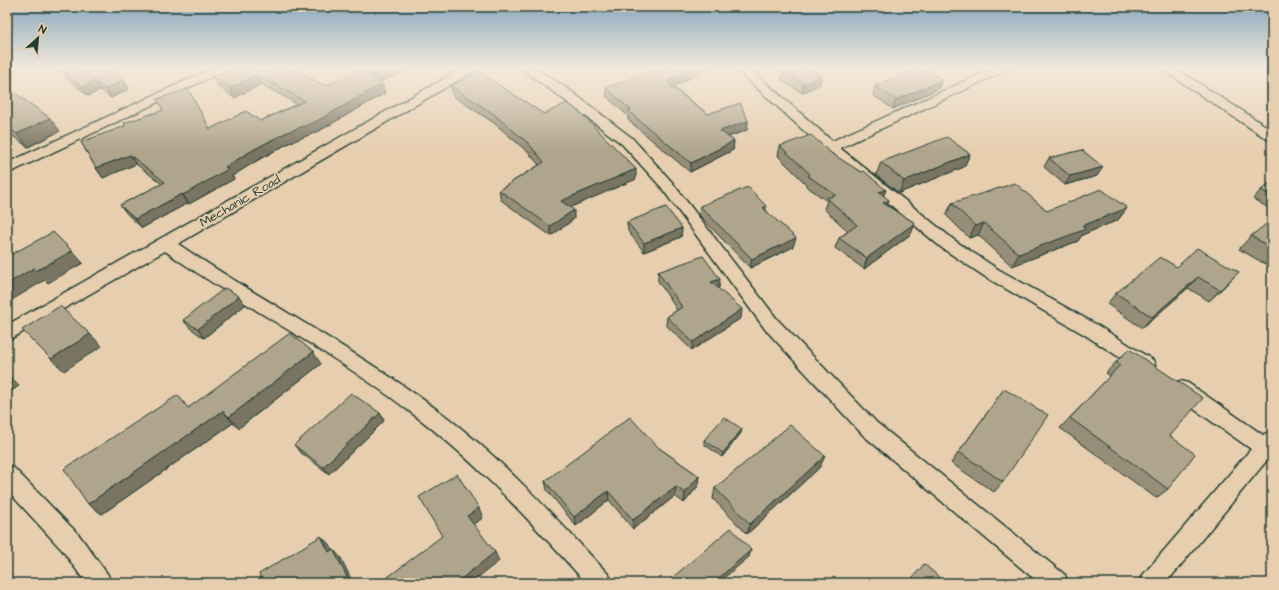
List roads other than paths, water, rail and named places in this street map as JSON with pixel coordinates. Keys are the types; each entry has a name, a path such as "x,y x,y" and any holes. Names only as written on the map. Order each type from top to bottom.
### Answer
{"street":[{"path":"7,169 165,96"},
{"name":"Mechanic Road","path":"7,334 425,96"},
{"path":"567,96 627,141 666,184 771,324 870,429 1057,583"},
{"path":"771,96 830,147 966,257 1108,340 1163,377 1268,443 1151,583"},
{"path":"830,147 944,96"},
{"path":"1209,96 1272,136"},
{"path":"166,244 205,272 358,364 454,433 510,486 601,583"},
{"path":"7,475 71,543 100,583"}]}
